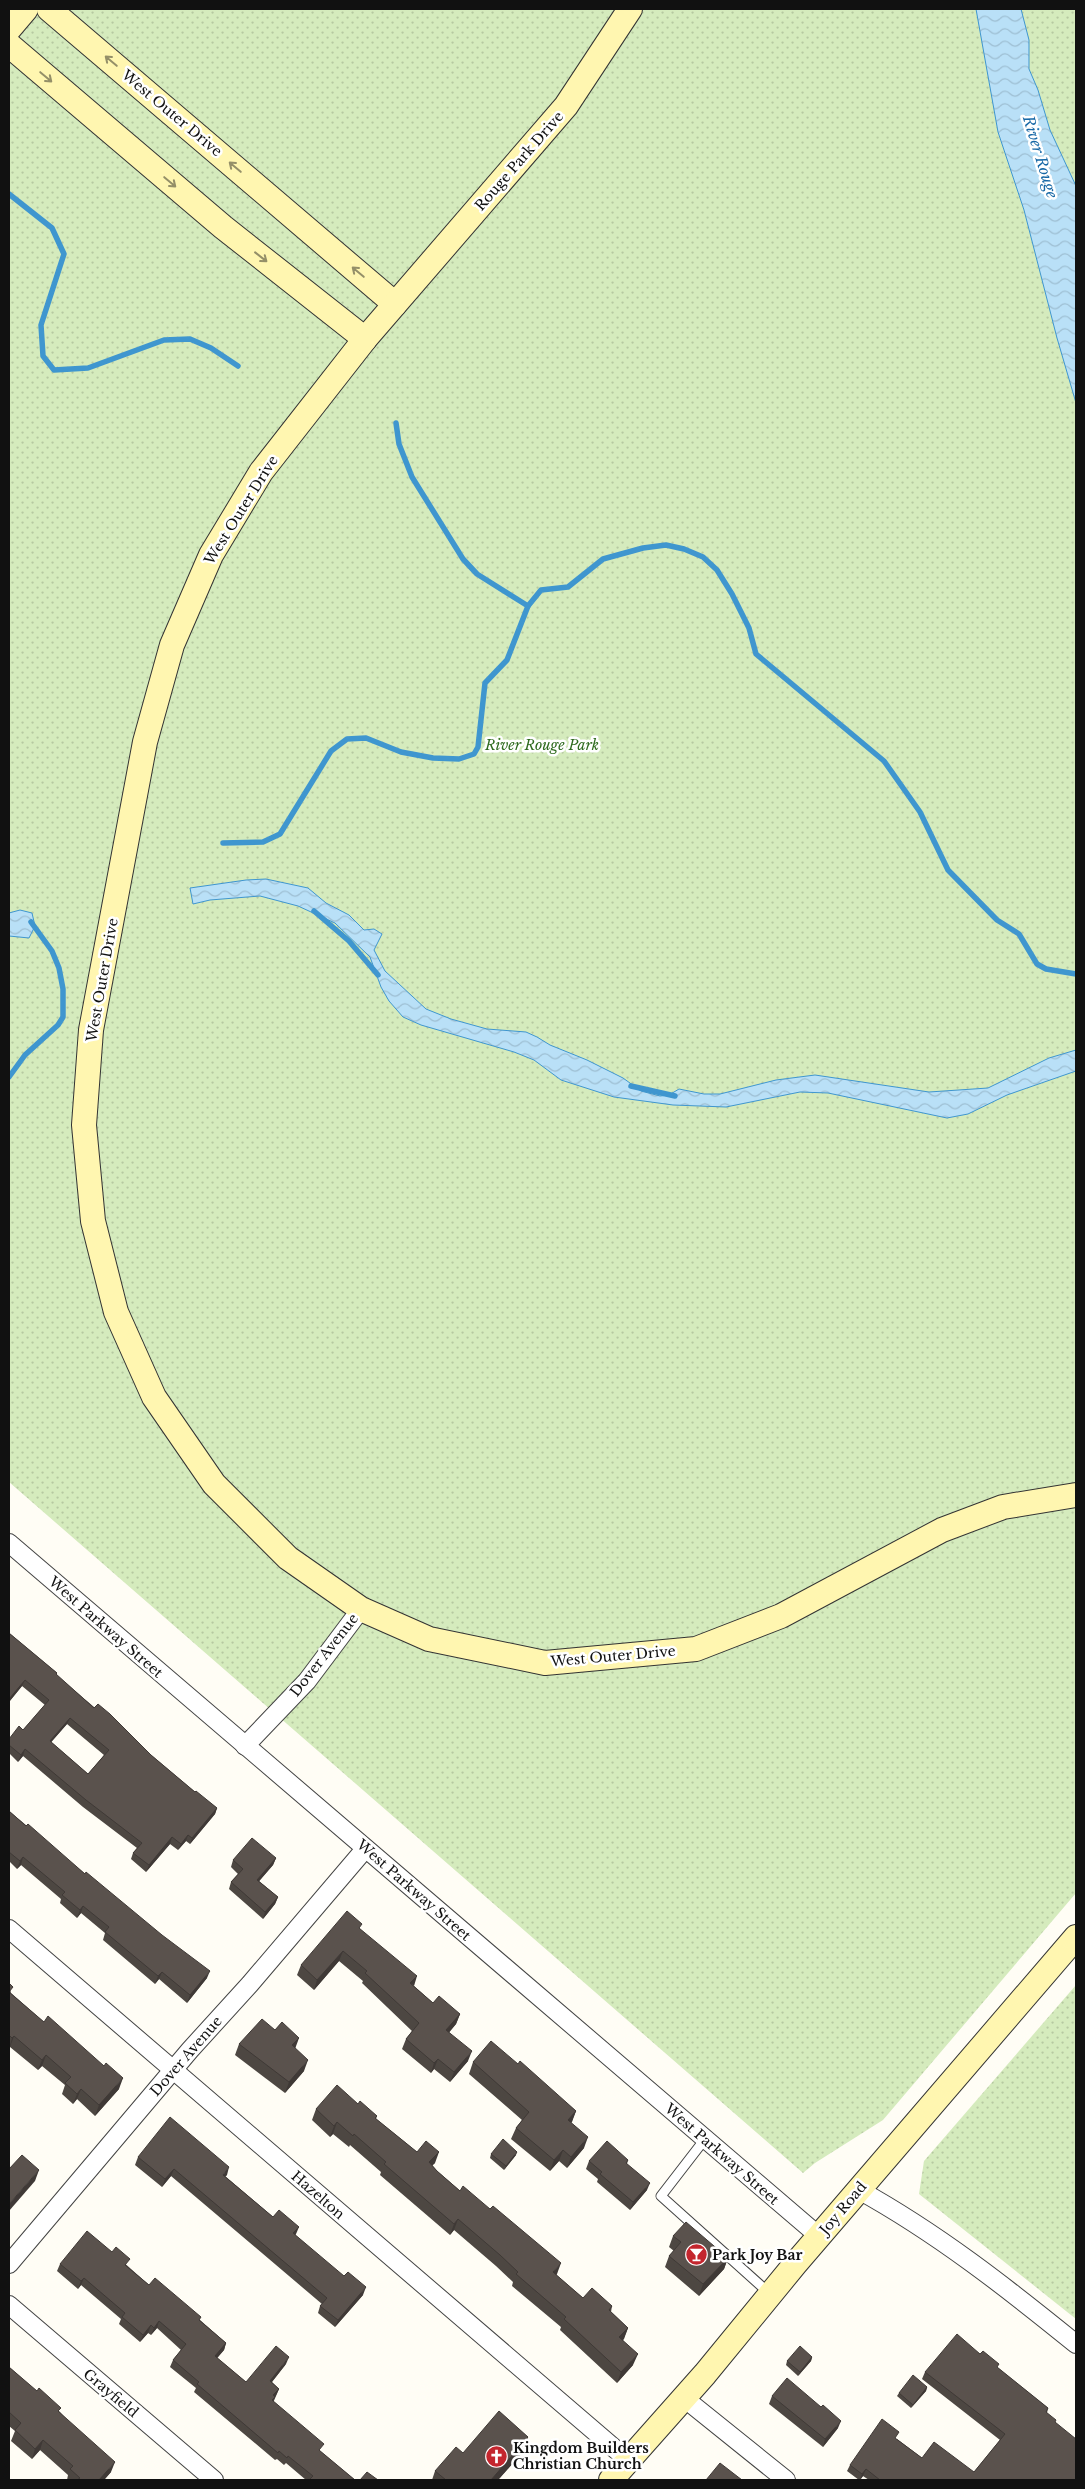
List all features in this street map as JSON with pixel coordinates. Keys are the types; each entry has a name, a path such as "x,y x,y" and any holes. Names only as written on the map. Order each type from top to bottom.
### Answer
{"main road":[{"path":"9,29 26,9"},
{"name":"West Outer Drive","path":"49,9 396,304 365,340 261,472 211,555 172,645 145,742 91,1030 84,1125 92,1221 116,1312 154,1397 214,1484 288,1558 360,1608 429,1639 545,1662 696,1649 781,1616 942,1530 1003,1507 1076,1495"},
{"name":"Rouge Park Drive","path":"396,304 566,106 630,9"},
{"path":"9,45 223,227 365,340"},
{"name":"Joy Road","path":"611,2480 684,2398 1076,1937"}],"street":[{"name":"West Parkway Street","path":"9,1543 820,2237"},
{"name":"Dover Avenue","path":"245,1746 307,1681 360,1608"},
{"name":"Dover Avenue","path":"9,2264 173,2070 250,1984 365,1849"},
{"name":"Hazelton","path":"9,1929 628,2460"},
{"path":"859,2190 893,2209 998,2280 1076,2344"},
{"name":"Grayfield","path":"9,2305 214,2480"},
{"path":"684,2398 786,2480"}],"lane":[{"path":"705,2140 661,2196 771,2294"}],"green space":[{"name":"River Rouge Park","path":"9,9 1076,9 1076,1893 883,2120 815,2163 803,2173 9,1482"},
{"path":"1076,1985 1076,2319 919,2194 924,2161"}],"water":[{"name":"River Rouge","path":"976,9 1021,9 1029,40 1029,69 1038,90 1050,130 1076,186 1076,403 1024,210 998,132"},
{"path":"266,879 308,888 326,903 349,915 364,930 374,929 382,934 374,950 385,971 426,1009 451,1019 487,1029 526,1032 623,1078 641,1091 660,1096 669,1095 679,1089 704,1094 720,1094 776,1080 815,1075 929,1092 988,1088 1049,1058 1076,1050 1076,1071 1007,1095 968,1114 947,1118 828,1093 800,1092 726,1107 673,1105 614,1097 561,1080 534,1060 514,1052 421,1025 403,1017 389,1001 381,987 370,957 335,923 298,906 260,896 210,900 193,904 190,888"},
{"path":"20,910 32,913 35,926 29,938 9,936 9,913"}],"building":[{"path":"9,1633 57,1673 94,1708 98,1704 110,1714 151,1755 217,1808 192,1838 188,1835 181,1844 172,1837 149,1865 133,1853 142,1843 86,1800 25,1749 21,1755 9,1745 9,1739 19,1726 23,1730 49,1700 25,1680 9,1699","holes":["70,1718 109,1750 88,1774 50,1741"]},
{"path":"9,1811 26,1826 28,1824 85,1874 86,1872 162,1935 210,1971 190,1995 162,1972 158,1976 105,1932 109,1927 83,1906 80,1910 62,1895 65,1892 23,1857 20,1861 9,1852"},
{"path":"252,1838 276,1858 257,1880 278,1897 265,1912 231,1882 243,1869 233,1860"},
{"path":"347,1911 362,1924 359,1928 417,1976 410,1983 433,2003 439,1996 460,2014 446,2030 472,2051 454,2072 438,2059 434,2063 406,2039 419,2023 365,1973 367,1971 343,1951 317,1980 301,1965"},
{"path":"9,1983 13,1987 9,1992"},
{"path":"9,1992 44,2022 48,2016 104,2066 106,2063 123,2078 99,2105 81,2089 77,2094 65,2083 71,2077 46,2055 42,2060 14,2036 12,2038 9,2035"},
{"path":"262,2019 275,2030 282,2022 299,2038 292,2045 308,2060 289,2082 239,2044"},
{"path":"491,2041 518,2064 520,2061 576,2111 568,2120 588,2137 571,2157 563,2150 554,2160 516,2128 529,2112 473,2062"},
{"path":"337,2085 358,2104 360,2101 377,2116 375,2118 417,2152 426,2141 439,2152 429,2162 437,2171 460,2191 463,2186 490,2209 493,2206 561,2263 553,2272 583,2298 592,2288 612,2306 609,2310 628,2328 619,2337 638,2354 621,2372 564,2319 566,2317 516,2274 518,2272 500,2255 458,2219 454,2224 384,2164 386,2162 354,2134 353,2136 337,2122 334,2126 316,2109"},
{"path":"170,2117 229,2167 223,2175 273,2217 279,2210 299,2227 293,2233 344,2276 348,2272 366,2287 338,2320 320,2306 327,2298 174,2169 165,2179 138,2157"},
{"path":"503,2139 517,2152 506,2166 491,2154"},
{"path":"607,2141 628,2160 626,2163 650,2183 633,2202 600,2174 602,2172 589,2161"},
{"path":"22,2155 39,2170 9,2204 9,2169"},
{"path":"686,2222 728,2258 703,2284 669,2256 681,2242 673,2236"},
{"path":"87,2231 112,2252 116,2247 130,2259 125,2265 149,2285 155,2278 201,2317 199,2320 226,2343 215,2356 246,2382 276,2346 289,2357 270,2381 279,2389 273,2395 275,2397 272,2400 324,2444 319,2450 355,2480 311,2480 313,2476 288,2456 287,2458 279,2451 278,2453 197,2384 199,2382 173,2360 186,2344 159,2321 154,2328 151,2325 143,2335 122,2317 125,2313 84,2278 81,2281 60,2264"},
{"path":"957,2334 980,2354 983,2351 999,2364 997,2367 1048,2408 1046,2412 1056,2420 1055,2422 1076,2439 1076,2480 880,2480 866,2469 862,2474 850,2465 882,2419 899,2432 895,2438 922,2458 934,2442 974,2472 1005,2434 925,2372"},
{"path":"800,2346 812,2357 800,2372 787,2361"},
{"path":"9,2367 37,2391 39,2388 61,2408 58,2411 115,2462 99,2480 77,2480 80,2478 70,2469 73,2466 43,2440 35,2449 15,2430 21,2423 9,2412"},
{"path":"913,2375 927,2387 913,2405 899,2393"},
{"path":"787,2378 821,2407 823,2405 841,2421 825,2439 772,2396"},
{"path":"499,2411 528,2437 491,2480 446,2480 435,2471 456,2447 463,2453"},
{"path":"720,2463 742,2480 706,2480"},
{"path":"367,2472 378,2480 360,2480"}],"waterway":[{"path":"9,194 52,228 64,254 41,325 43,356 54,370 88,368 164,340 190,339 211,348 238,366"},
{"path":"396,423 399,444 412,477 463,559 477,574 528,606"},
{"path":"223,843 263,842 280,834 331,751 347,739 366,738 401,752 433,758 459,759 474,754 478,747 485,683 507,660 528,606 541,590 568,587 603,559 643,548 666,545 684,549 703,557 717,570 732,594 749,628 756,654 884,761 920,812 948,870 997,920 1019,934 1037,964 1046,969 1076,974"},
{"path":"314,911 349,941 378,975"},
{"path":"9,1077 25,1055 58,1025 63,1017 63,989 59,968 52,951 31,922"},
{"path":"631,1086 675,1096"}],"place":[{"name":"Park Joy Bar","path":"696,2255"},
{"name":"Kingdom Builders Christian Church","path":"497,2456"}]}
